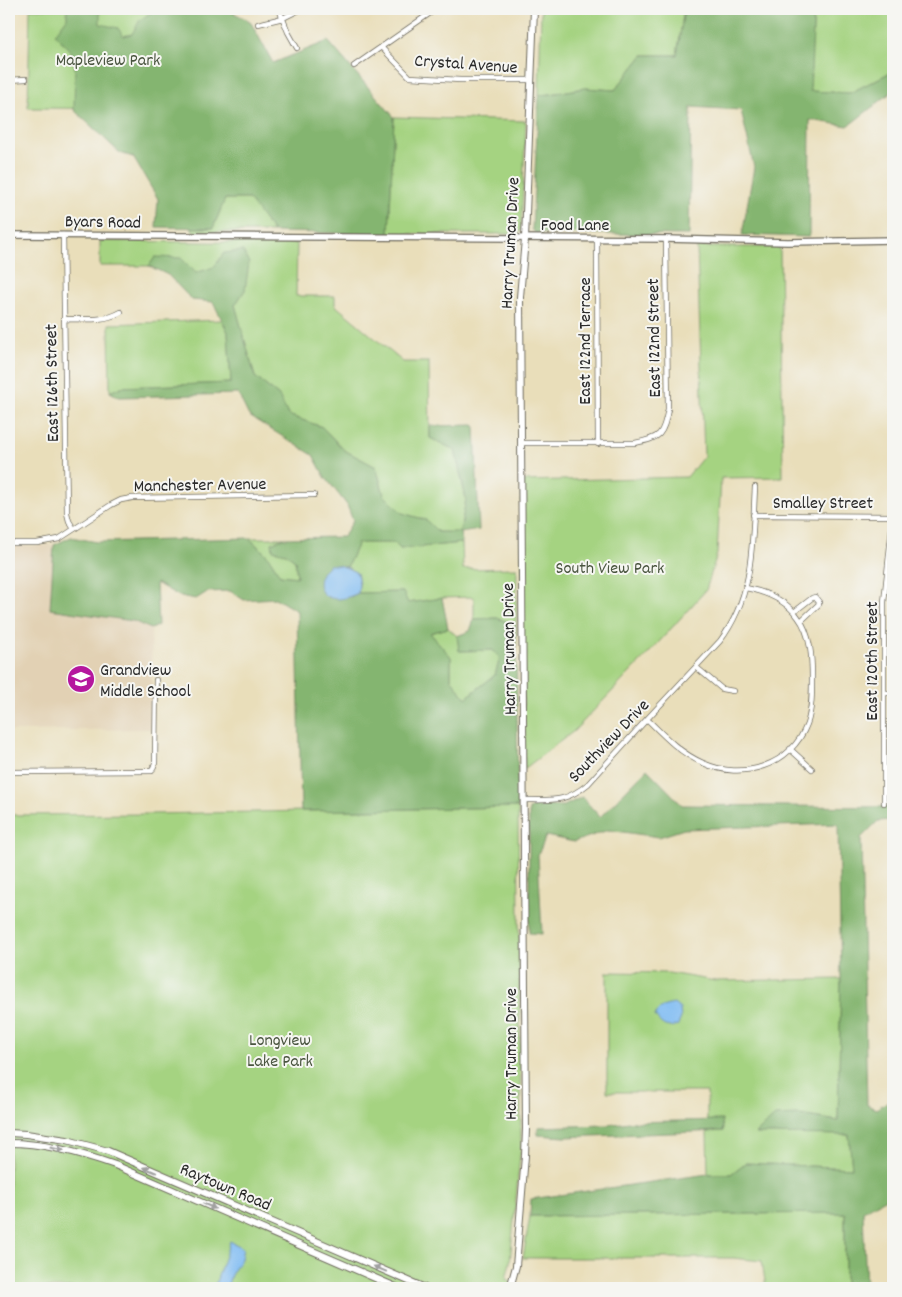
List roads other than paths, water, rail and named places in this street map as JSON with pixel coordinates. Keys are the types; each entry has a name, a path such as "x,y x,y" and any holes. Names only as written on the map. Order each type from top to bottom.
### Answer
{"main road":[{"name":"Harry Truman Drive","path":"510,1288 516,1266 526,1129 520,297 525,239 534,9"},
{"name":"Raytown Road","path":"9,1133 68,1140 108,1151 425,1288"},
{"name":"Raytown Road","path":"9,1143 60,1149 107,1162 398,1288"}],"street":[{"path":"279,9 297,48"},
{"path":"258,24 283,18 301,9"},
{"path":"354,66 436,9"},
{"name":"Crystal Avenue","path":"381,47 410,77 460,80 531,80"},
{"path":"9,80 26,79"},
{"name":"Byars Road","path":"9,235 196,236"},
{"name":"East 126th Street","path":"63,235 66,513 74,529"},
{"name":"Food Lane","path":"196,236 666,239 788,242 893,240"},
{"name":"East 122nd Terrace","path":"597,239 598,444"},
{"name":"East 122nd Street","path":"598,444 635,443 650,440 659,435 664,427 668,409 666,239"},
{"path":"64,319 105,319 121,312"},
{"path":"521,443 598,444"},
{"name":"Southview Drive","path":"524,800 561,799 578,792 588,784 720,642 737,614 746,588 750,564 755,487"},
{"name":"Manchester Avenue","path":"9,543 48,542 59,539 111,505 132,498 314,495"},
{"name":"Smalley Street","path":"753,515 893,517"},
{"name":"East 120th Street","path":"884,803 884,602 893,517"},
{"path":"886,585 893,586"},
{"path":"647,719 684,754 704,764 726,771 741,772 759,768 776,761 801,736 807,722 810,702 812,657 810,643 801,621 784,603 771,595 746,588"},
{"path":"794,612 812,598 815,597 818,600 820,604 801,621"},
{"path":"696,667 722,689 733,691"},
{"path":"9,772 152,771 155,763 156,680"},
{"path":"884,693 893,693"},
{"path":"790,749 812,769"}],"water":[{"path":"329,565 344,567 357,573 358,593 339,599 326,596 322,592 319,582 324,570"},
{"path":"674,1004 680,1009 681,1018 678,1025 665,1026 655,1016 660,1008"},
{"path":"230,1241 243,1248 241,1259 231,1275 227,1288 214,1288"}],"place":[{"name":"Grandview Middle School","path":"81,679"}],"park label":[{"name":"Mapleview Park","path":"108,59"},
{"name":"South View Park","path":"610,567"},
{"name":"Longview Lake Park","path":"280,1049"}]}
